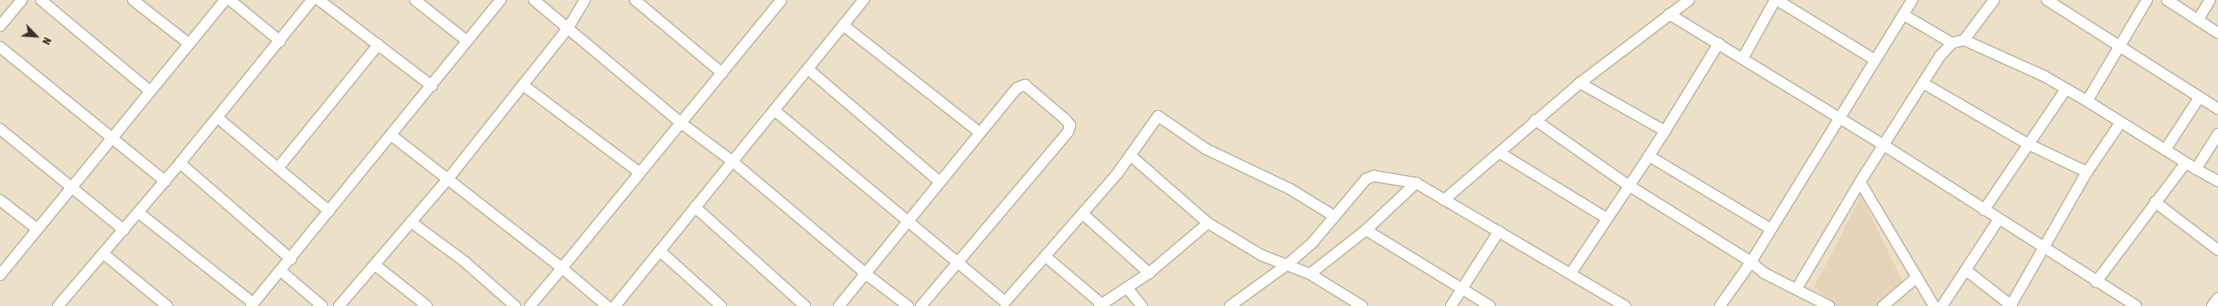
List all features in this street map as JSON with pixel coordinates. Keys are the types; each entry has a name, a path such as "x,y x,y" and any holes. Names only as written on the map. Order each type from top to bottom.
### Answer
{"street":[{"path":"0,26 22,0"},
{"path":"41,0 150,91"},
{"path":"133,0 188,43"},
{"path":"0,275 188,43 225,0"},
{"path":"230,0 280,41"},
{"path":"58,306 139,213 218,118 312,0"},
{"path":"319,0 432,86"},
{"path":"415,0 467,41"},
{"path":"139,213 252,305 501,0"},
{"path":"534,0 681,123 732,161 866,274 908,306"},
{"path":"339,306 448,179 568,28 585,0"},
{"path":"635,0 722,72"},
{"path":"530,306 781,0"},
{"path":"615,306 864,0"},
{"path":"1444,200 1500,153 1535,120 1580,83 1689,0"},
{"path":"1743,58 1776,0 1874,60"},
{"path":"1797,288 1882,144 1940,56 1952,43 1964,40 1994,0"},
{"path":"2048,0 2218,109"},
{"path":"2087,101 2147,0"},
{"path":"2167,0 2218,33"},
{"path":"2198,20 2210,0"},
{"path":"1720,306 1751,262 1838,118 1904,15 1907,2"},
{"path":"1670,14 1882,144 2096,282 2136,306"},
{"path":"1904,15 1952,43"},
{"path":"843,25 980,133"},
{"path":"1964,40 2066,89 2121,122 2185,164 2218,180"},
{"path":"1571,273 1628,185 1649,156 1719,43"},
{"path":"278,168 378,45"},
{"path":"0,47 165,181"},
{"path":"808,68 940,182"},
{"path":"1580,83 1665,131"},
{"path":"1923,83 2028,144 2087,172"},
{"path":"523,85 640,173"},
{"path":"839,306 980,133 1021,85 1025,85 1070,125 1068,132 921,306"},
{"path":"1984,210 2066,89"},
{"path":"2165,150 2199,98"},
{"path":"774,110 1007,304 1045,256 1083,214 1130,156 1155,118 1161,117 1206,149 1290,189 1334,216"},
{"path":"218,118 329,211"},
{"path":"1535,120 1628,185 1751,262 1764,273 1797,288 1829,306"},
{"path":"1967,271 2011,306 2087,172 2121,122"},
{"path":"0,129 124,230"},
{"path":"2196,169 2218,134"},
{"path":"392,135 562,268 607,306"},
{"path":"1500,153 1606,218"},
{"path":"1130,156 1208,223 1243,246 1310,274 1362,306"},
{"path":"1649,156 1770,229"},
{"path":"180,163 291,259"},
{"path":"2096,282 2185,164"},
{"path":"1230,306 1288,264 1313,242 1366,179 1374,176 1416,184 1571,273 1620,305"},
{"path":"1860,182 1934,306"},
{"path":"1310,274 1366,230 1416,184"},
{"path":"0,200 37,230"},
{"path":"2155,202 2218,250"},
{"path":"695,207 805,306"},
{"path":"1083,214 1149,273"},
{"path":"1942,306 1967,271 1999,219"},
{"path":"411,222 465,262 515,306"},
{"path":"1045,256 1102,305 1128,289 1149,273 1208,223"},
{"path":"1366,230 1490,306"},
{"path":"1451,306 1499,231"},
{"path":"660,251 721,306"},
{"path":"104,254 167,306"},
{"path":"375,264 427,306"},
{"path":"281,271 322,306"},
{"path":"1883,306 1916,278"},
{"path":"1128,289 1142,306"},
{"path":"2212,306 2218,298"}],"shaded area":[{"path":"1861,196 1905,286 1881,306 1835,306 1814,287"}]}
